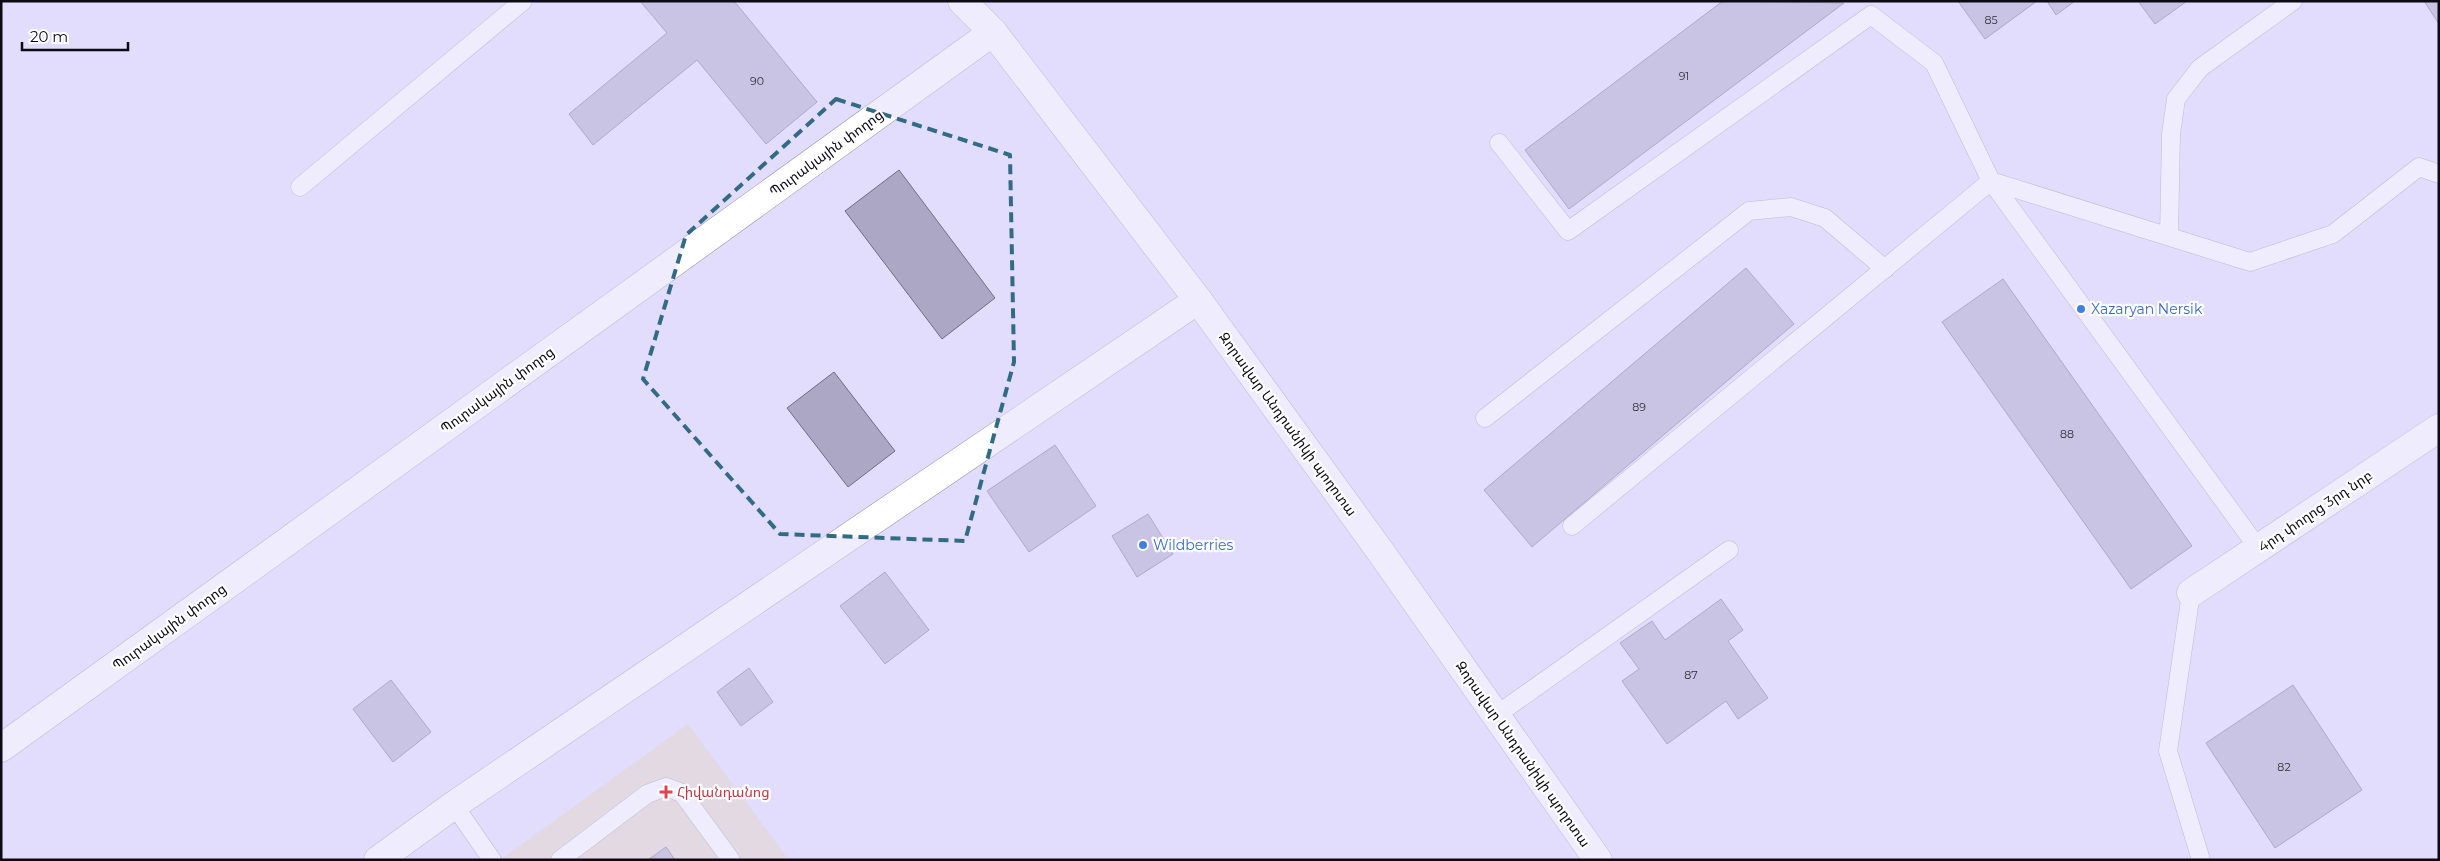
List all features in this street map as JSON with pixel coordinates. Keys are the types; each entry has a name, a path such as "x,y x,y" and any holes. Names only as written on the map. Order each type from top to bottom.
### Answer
{"street":[{"name":"Զորավար Անդրանիկի պողոտա","path":"962,1 993,32 1198,300 1598,860"},
{"name":"Պուրակային փողոց","path":"1,748 993,32"},
{"path":"378,860 454,805 1198,300"},
{"name":"4րդ փողոց 3րդ նրբ","path":"2191,593 2439,428"}],"lane":[{"path":"300,187 523,1"},
{"path":"2168,235 2171,134 2176,99 2200,68 2293,1"},
{"path":"1499,143 1568,230 1871,15 1934,63 1991,181 2258,548"},
{"path":"1991,181 2250,262 2333,234 2419,167 2439,174"},
{"path":"1572,526 1991,181"},
{"path":"1486,418 1749,211 1791,207 1825,218 1885,269"},
{"path":"1495,716 1729,550"},
{"path":"2191,593 2168,751 2201,860"},
{"path":"560,860 647,794 666,787 682,793 731,860"},
{"path":"454,805 492,860"}],"highlighted area":[{"path":"836,99 1010,155 1014,362 965,541 780,534 643,379 686,235"}],"shaded area":[{"name":"Հիվանդանոց","path":"688,724 789,860 500,860"}],"building":[{"path":"640,1 734,1 817,102 766,144 697,60 593,145 569,114 667,33"},
{"path":"1723,1 1844,3 1569,209 1525,150"},
{"path":"1958,1 2037,1 1985,39"},
{"path":"2047,1 2075,1 2056,15"},
{"path":"2138,1 2187,1 2155,24"},
{"path":"2424,1 2439,1 2439,24"},
{"path":"899,170 995,298 942,339 845,211"},
{"path":"1746,268 1794,324 1532,547 1484,490"},
{"path":"2003,279 2192,546 2131,589 1942,322"},
{"path":"834,372 895,451 848,487 787,408"},
{"path":"1055,445 1096,506 1029,552 987,491"},
{"name":"Wildberries","path":"1148,514 1173,554 1137,577 1112,536"},
{"path":"885,572 929,630 885,664 840,606"},
{"path":"1721,599 1743,630 1728,641 1768,698 1738,719 1726,701 1667,744 1622,681 1639,669 1620,643 1652,621 1665,640"},
{"path":"749,668 773,702 741,726 717,692"},
{"path":"391,680 431,732 393,762 353,709"},
{"path":"2293,685 2362,790 2275,848 2206,743"},
{"path":"666,847 675,860 648,860"}],"place":[{"name":"Xazaryan Nersik","path":"2081,309"},
{"name":"Wildberries","path":"1143,545"},
{"name":"Հիվանդանոց","path":"666,792"}]}
